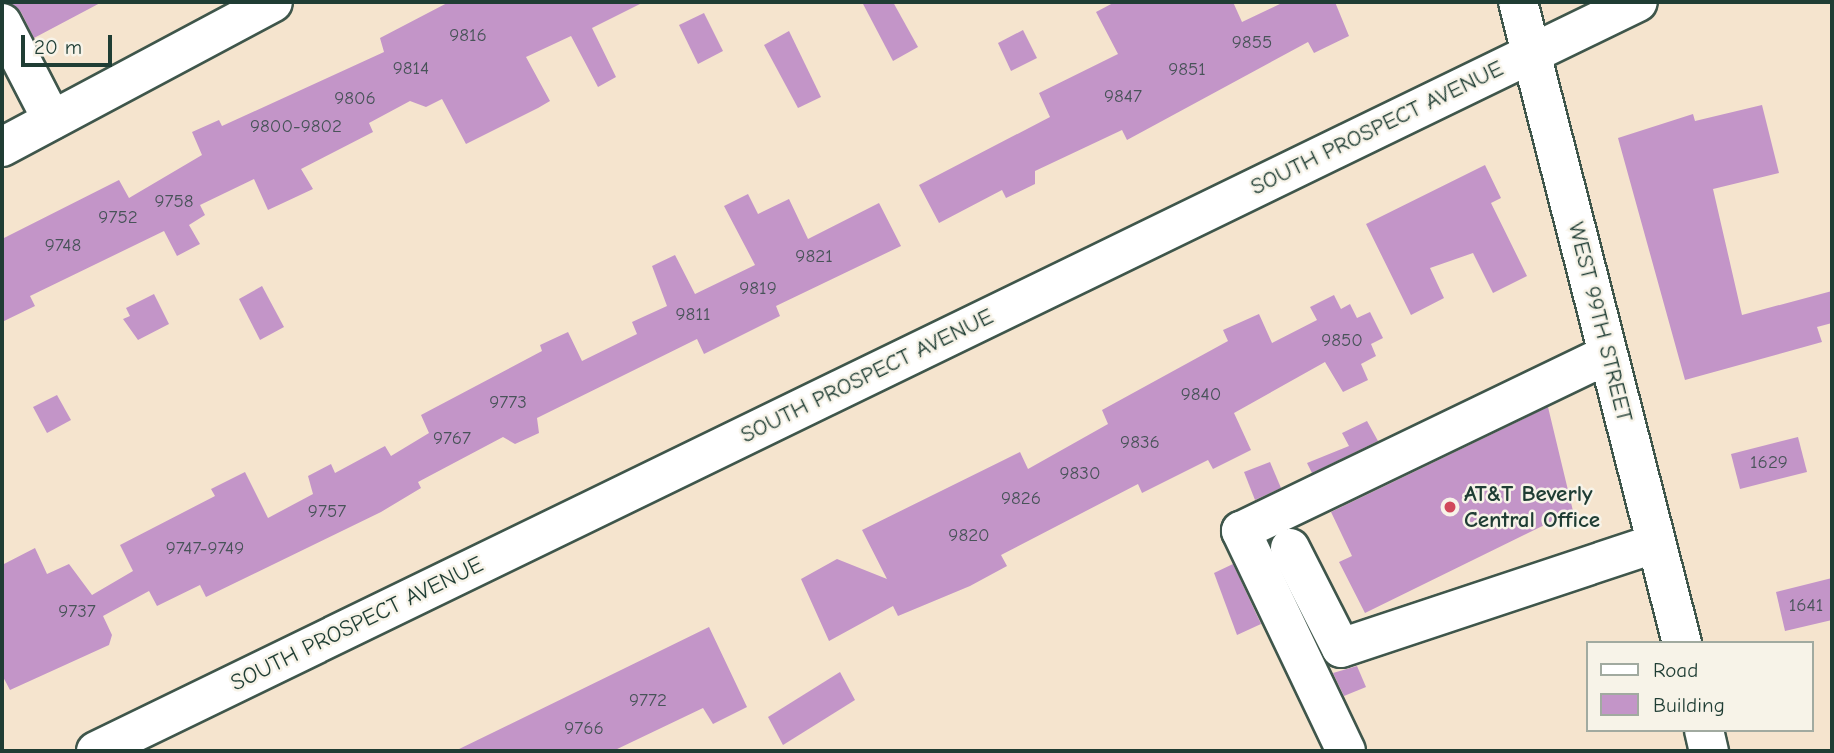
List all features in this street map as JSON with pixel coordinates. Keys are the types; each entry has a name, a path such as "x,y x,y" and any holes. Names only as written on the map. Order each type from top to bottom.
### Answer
{"street":[{"path":"2,147 273,2"},
{"name":"WEST 99TH STREET","path":"1518,2 1681,641"},
{"name":"SOUTH PROSPECT AVENUE","path":"96,751 1638,2"},
{"path":"2,23 52,120"},
{"path":"1346,751 1241,531 1608,354"},
{"path":"1290,548 1341,648 1656,542"},
{"path":"1705,732 1710,751"}],"building":[{"path":"5,2 102,2 34,38 21,12"},
{"path":"449,2 644,2 592,28 616,77 598,87 571,36 526,57 550,101 538,108 466,144 442,99 426,107 410,101 369,123 373,132 301,169 313,189 268,210 254,179 200,205 205,215 189,225 200,244 177,256 164,231 30,296 35,306 2,322 2,239 119,180 129,198 202,155 192,132 219,120 222,126 384,52 380,38"},
{"path":"862,2 893,2 918,47 893,61"},
{"path":"1115,2 1233,2 1242,22 1284,2 1335,2 1349,36 1314,53 1308,42 1127,140 1122,130 1035,171 1035,184 1006,198 1002,190 939,223 919,185 1050,117 1039,93 1118,54 1096,12"},
{"path":"704,13 723,51 698,64 679,25"},
{"path":"1023,30 1037,58 1011,71 998,43"},
{"path":"789,31 821,97 798,108 764,45"},
{"path":"1762,105 1779,173 1713,189 1742,315 1832,291 1832,323 1817,327 1822,342 1685,380 1618,138 1693,114 1695,121"},
{"path":"1485,165 1501,198 1491,203 1527,276 1493,293 1473,253 1430,268 1444,298 1411,315 1366,224"},
{"path":"748,194 758,214 789,199 808,239 879,203 901,246 776,306 780,316 704,354 697,339 537,418 539,433 515,444 503,437 418,482 421,488 381,512 206,597 200,585 157,606 149,591 103,616 112,635 109,645 10,690 2,675 2,565 35,548 47,574 69,564 92,595 133,571 120,545 215,496 211,489 245,472 268,518 313,494 308,476 331,464 335,473 385,446 391,456 429,433 421,415 542,351 540,345 568,332 582,361 637,334 632,322 667,306 652,266 675,255 695,294 755,265 724,206"},
{"path":"262,286 284,327 260,340 239,299"},
{"path":"154,294 169,324 138,340 123,319 130,316 126,308"},
{"path":"1334,295 1341,309 1350,304 1357,318 1370,312 1383,338 1371,344 1376,356 1361,364 1368,380 1343,392 1325,362 1234,413 1251,450 1213,469 1208,460 1142,493 1138,484 1001,555 1007,566 970,586 898,616 893,606 829,641 801,579 837,559 887,579 862,530 1020,452 1028,469 1108,424 1102,410 1228,341 1223,330 1259,314 1272,343 1317,320 1310,307"},
{"path":"57,395 71,420 47,433 33,407"},
{"name":"AT&T Beverly Central Office","path":"1548,407 1573,511 1365,613 1339,562 1352,556 1331,512"},
{"path":"1367,421 1378,441 1312,473 1307,463 1349,446 1342,433"},
{"path":"1798,437 1807,472 1740,489 1731,454"},
{"path":"1270,462 1281,488 1255,500 1244,472"},
{"path":"1233,564 1261,624 1237,635 1214,573"},
{"path":"1832,578 1832,620 1785,631 1776,592"},
{"path":"709,627 747,707 713,724 703,708 613,751 455,751"},
{"path":"1357,666 1366,687 1344,696 1333,673"},
{"path":"840,672 855,700 783,745 768,717"}],"place":[{"name":"AT&T Beverly Central Office","path":"1450,507"}]}
